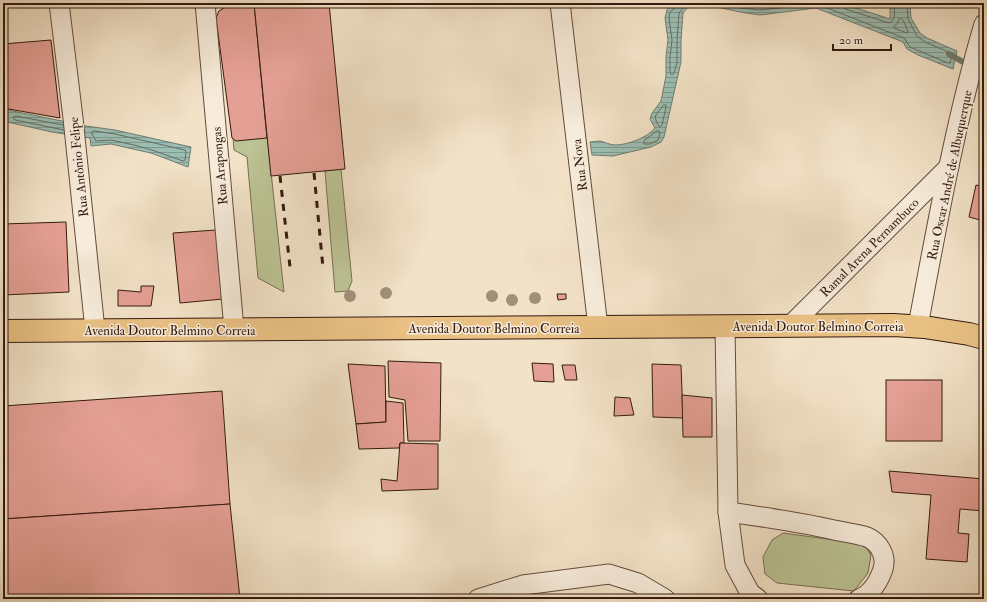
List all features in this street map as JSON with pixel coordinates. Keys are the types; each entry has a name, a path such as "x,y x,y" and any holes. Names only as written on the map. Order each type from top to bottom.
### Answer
{"main road":[{"name":"Avenida Doutor Belmino Correia","path":"3,331 918,326 969,334 984,338"}],"street":[{"name":"Rua Antônio Felipe","path":"59,3 73,118 95,330"},
{"name":"Rua Arapongas","path":"205,3 234,329"},
{"name":"Rua Nova","path":"560,3 598,327"},
{"name":"Rua Oscar André de Albuquerque","path":"918,326 948,167 984,24"},
{"name":"Ramal Arena Pernambuco","path":"790,326 948,167"},
{"path":"725,327 728,512 735,565 750,593 758,599"},
{"path":"728,512 796,522 867,537 878,545 883,554 884,568 876,585 864,597 859,599"},
{"path":"478,599 523,585 609,574 638,583 665,599"}],"green space":[{"path":"267,135 284,292 258,278 247,157 234,150 233,137"},
{"path":"341,169 352,281 348,291 335,292 325,171"},
{"path":"783,533 864,544 871,555 868,573 854,591 777,583 765,574 763,557 772,540"}],"water":[{"path":"673,3 841,3 890,19 890,3 910,3 911,18 920,33 927,38 957,51 953,69 918,55 907,49 903,42 816,8 760,15 717,7 692,5 683,13 681,62 664,137 661,142 651,147 613,156 592,155 590,142 600,141 611,145 625,144 642,138 655,128 650,119 652,113 661,101 666,76 668,40 665,18 667,10"},
{"path":"3,109 86,126 115,130 191,147 188,167 151,153 111,144 91,146 90,138 52,132 3,121"}],"building":[{"path":"254,3 267,138 236,141 232,138 216,18 219,11 229,5"},
{"path":"254,3 329,3 345,169 271,176"},
{"path":"51,40 60,118 3,108 3,44"},
{"path":"976,185 984,187 984,221 969,217"},
{"path":"66,222 69,292 3,295 3,224"},
{"path":"216,230 223,299 180,303 173,233"},
{"path":"141,286 154,286 151,306 118,306 118,290 141,292"},
{"path":"557,294 566,294 566,299 558,300"},
{"path":"388,361 441,363 440,441 408,441 405,400 389,397"},
{"path":"532,363 553,364 554,382 534,381"},
{"path":"348,364 385,366 386,422 356,424"},
{"path":"652,364 681,365 683,418 653,417"},
{"path":"562,365 575,365 577,380 565,380"},
{"path":"886,380 942,380 942,441 886,441"},
{"path":"222,391 230,504 3,519 3,406"},
{"path":"682,395 712,398 712,437 683,437"},
{"path":"615,397 630,398 634,415 614,416"},
{"path":"386,401 403,403 404,443 400,443 399,448 359,449 356,424 386,422"},
{"path":"400,443 438,444 438,489 382,491 381,479 397,481"},
{"path":"889,471 984,479 984,511 960,509 958,533 969,534 967,562 926,559 931,495 892,492"},
{"path":"230,504 240,599 3,599 3,519"}],"waterway":[{"path":"949,54 984,74"}],"railway":[{"path":"314,173 323,268"},
{"path":"280,176 290,267"}]}
